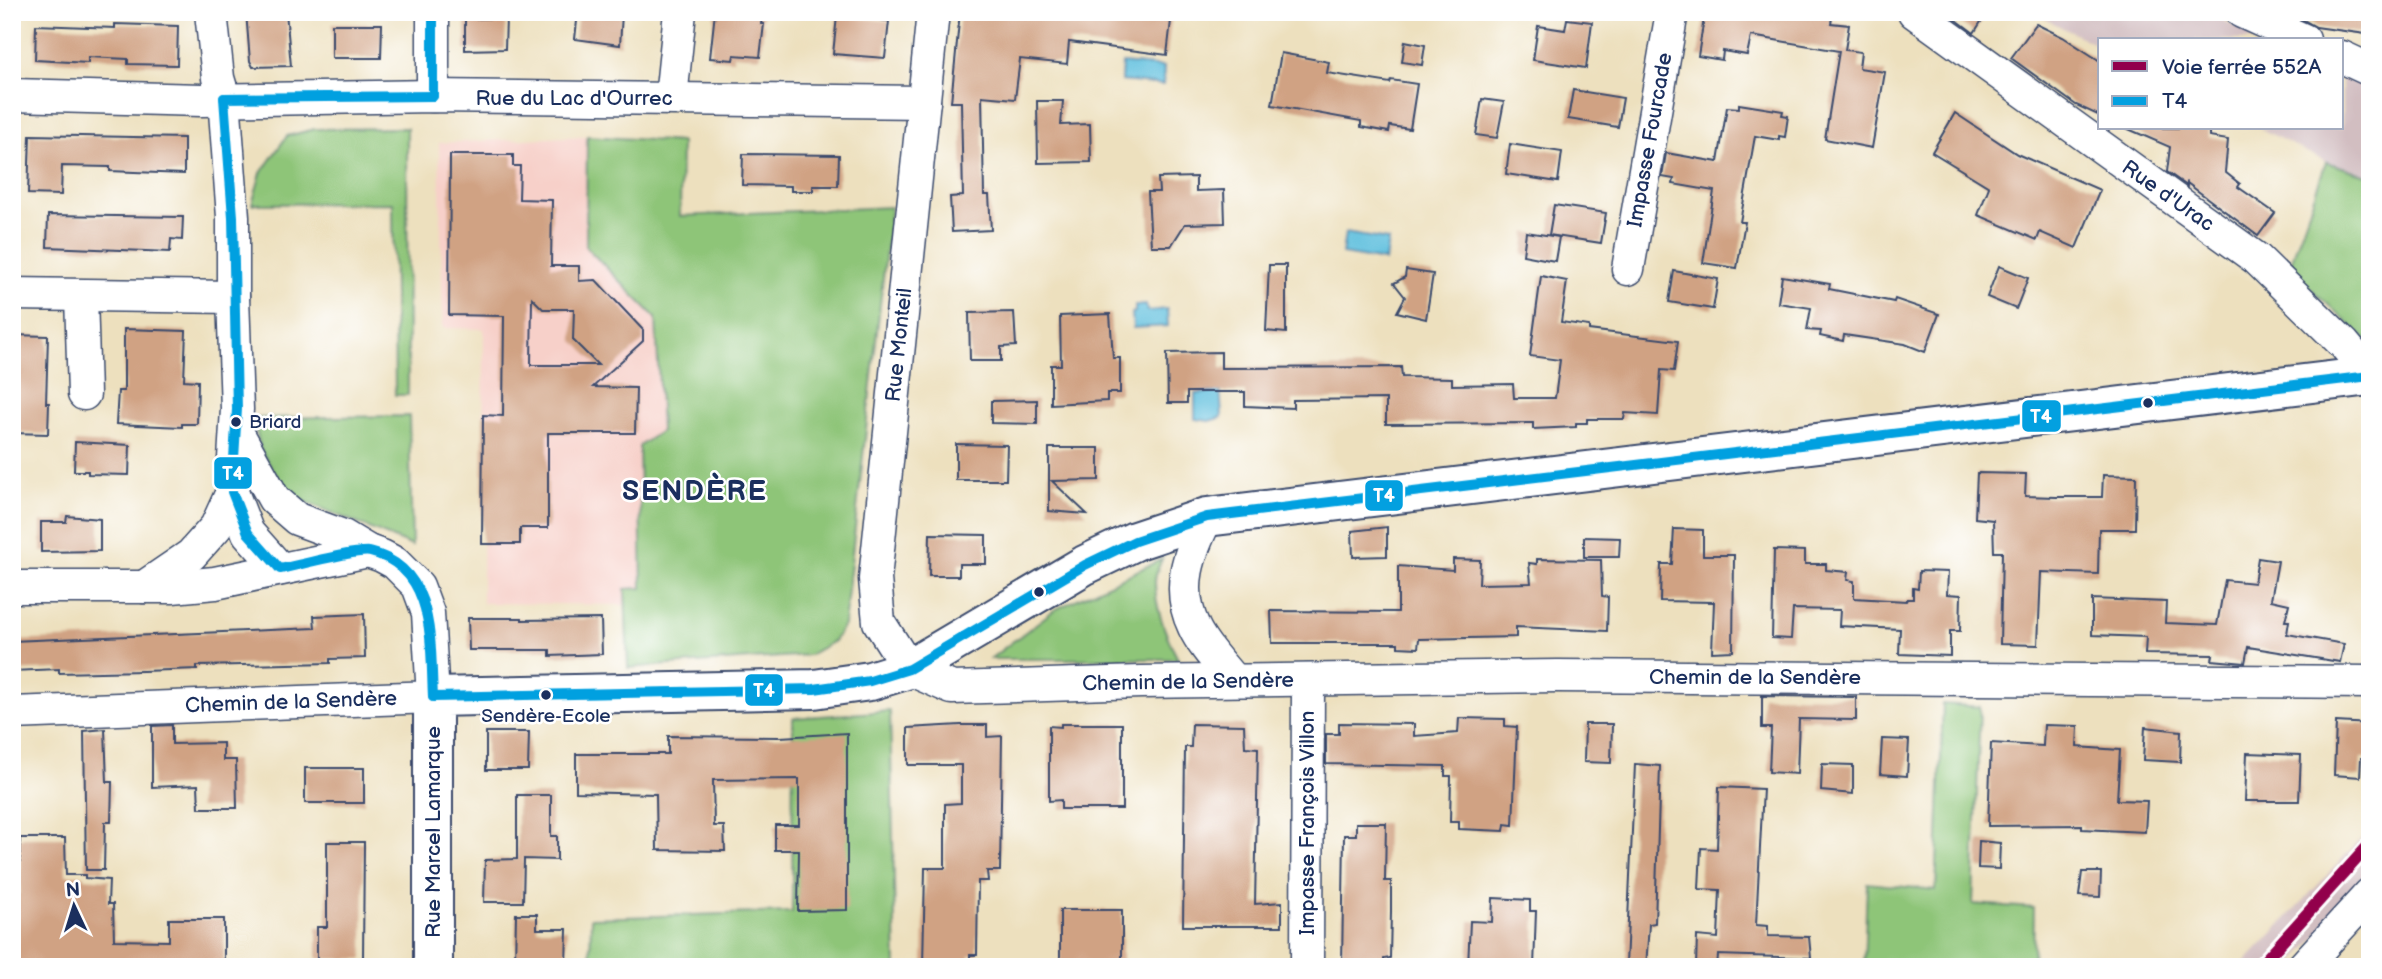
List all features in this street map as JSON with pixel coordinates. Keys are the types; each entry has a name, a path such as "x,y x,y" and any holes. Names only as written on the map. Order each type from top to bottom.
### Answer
{"street":[{"path":"144,587 191,555 216,527 232,492 237,432 233,217 224,98 218,78 211,12"},
{"path":"433,12 433,96"},
{"path":"671,98 680,12"},
{"name":"Rue Monteil","path":"909,670 879,622 875,579 933,12"},
{"name":"Impasse Fourcade","path":"1628,269 1672,12"},
{"name":"Rue d'Urac","path":"1914,12 2257,259 2336,335 2370,375"},
{"path":"2242,12 2300,38"},
{"path":"2344,58 2370,70"},
{"name":"Rue du Lac d'Ourrec","path":"12,95 202,100 433,96 924,102"},
{"path":"12,293 233,297"},
{"path":"81,296 84,394"},
{"path":"909,670 1085,565 1135,541 1207,517 2370,375"},
{"path":"237,432 274,499 297,519 343,536 396,564 418,586 428,613 433,697"},
{"path":"232,492 248,533 280,569"},
{"path":"1207,517 1191,551 1184,591 1194,628 1233,680"},
{"path":"280,569 297,519"},
{"path":"12,587 144,587 215,583 368,551"},
{"name":"Chemin de la Sendère","path":"12,713 433,697 814,688 870,681 909,670 952,688 1233,680 1558,676 2370,682"},
{"name":"Impasse François Villon","path":"1307,967 1308,680"},
{"name":"Rue Marcel Lamarque","path":"433,697 433,967"},
{"path":"2303,967 2370,894"}],"shaded area":[{"path":"2032,12 2205,12 2262,38 2098,38 2098,46"},
{"path":"2344,76 2370,85 2370,176 2326,162 2263,130 2344,130"},
{"path":"587,136 586,247 656,318 661,431 639,446 642,588 625,589 625,605 482,603 484,329 443,328 439,143"},
{"path":"2370,829 2370,878 2289,967 2241,967"}],"green space":[{"path":"407,128 408,395 395,395 393,203 252,204 261,173 287,136 315,129"},
{"path":"587,136 681,142 680,216 891,207 844,625 834,641 809,655 628,668 625,589 642,588 639,446 661,431 656,318 586,247"},
{"path":"2326,162 2370,176 2370,344 2289,268"},
{"path":"409,416 412,546 294,497 261,451 253,418"},
{"path":"1162,559 1155,579 1155,592 1165,632 1178,659 990,659 1054,610"},
{"path":"1943,704 1980,707 1973,904 2034,908 2033,967 1864,967 1867,883 1936,890"},
{"path":"890,711 896,967 590,967 591,918 792,912 793,718"}],"water":[{"path":"1122,63 1164,67 1163,85 1121,81"},
{"path":"1345,233 1388,240 1385,261 1342,254"},
{"path":"1146,305 1147,311 1167,309 1168,326 1133,328 1132,313 1135,312 1135,306"},
{"path":"1220,386 1222,417 1209,421 1195,419 1195,394 1214,392 1214,387"}],"building":[{"path":"246,12 286,12 291,66 253,67 250,61"},
{"path":"578,12 622,14 620,45 575,39"},
{"path":"715,12 763,12 760,57 734,55 733,60 710,58"},
{"path":"960,12 1172,12 1167,55 1069,42 1067,64 1020,59 1015,99 982,96 984,195 989,195 991,230 952,232 950,197 963,196 961,102 951,102"},
{"path":"1705,12 1833,12 1831,23 1849,25 1845,50 1861,52 1859,68 1885,72 1872,148 1825,139 1839,51 1751,36 1747,55 1723,51 1722,60 1698,56"},
{"path":"1946,12 1987,12 1974,33"},
{"path":"2303,12 2368,12 2366,34 2316,27 2302,19"},
{"path":"837,16 889,21 885,58 833,54"},
{"path":"506,18 505,49 465,50 465,19"},
{"path":"1567,19 1592,22 1586,68 1533,60 1538,26 1565,30"},
{"path":"115,24 178,26 177,65 128,64 128,59 88,57 88,63 35,60 36,25 115,28"},
{"path":"332,24 382,24 381,58 332,58"},
{"path":"2036,24 2063,37 2098,60 2098,115 2076,105 2011,58"},
{"path":"1405,41 1425,45 1422,65 1402,62"},
{"path":"1281,53 1329,62 1327,73 1390,83 1391,80 1417,84 1410,129 1390,126 1389,132 1361,127 1361,121 1272,105"},
{"path":"1573,90 1623,98 1618,127 1568,119"},
{"path":"1482,99 1504,102 1497,138 1476,135"},
{"path":"1037,101 1063,101 1061,125 1090,124 1091,162 1038,163"},
{"path":"1739,104 1783,111 1782,115 1788,116 1785,137 1779,136 1779,140 1755,136 1740,222 1745,222 1737,268 1703,263 1714,191 1673,184 1674,179 1662,177 1666,153 1718,162 1727,107 1739,108"},
{"path":"1955,113 2017,154 2100,190 2076,248 2040,232 2037,240 1978,215 1989,187 1932,152"},
{"path":"2131,130 2209,130 2209,137 2228,140 2225,172 2240,184 2238,187 2275,213 2258,236 2187,183 2187,186 2167,172 2170,147"},
{"path":"30,135 184,138 184,174 110,171 110,167 62,166 61,195 28,194"},
{"path":"1510,144 1562,152 1558,182 1506,174"},
{"path":"743,154 839,155 838,186 813,186 813,191 791,191 791,186 742,185"},
{"path":"450,155 513,155 513,166 520,166 519,199 552,200 551,266 579,266 579,281 596,280 643,330 643,341 593,387 636,388 635,433 548,433 548,528 520,528 520,544 482,544 483,415 503,416 504,316 449,315","holes":["532,298 543,309 574,309 573,340 598,365 531,365"]},
{"path":"1196,177 1196,191 1224,190 1225,223 1185,224 1171,246 1151,246 1148,192 1159,192 1158,178"},
{"path":"1554,205 1606,213 1601,243 1549,235"},
{"path":"48,215 183,217 182,240 171,239 170,252 47,247"},
{"path":"1526,232 1559,237 1555,261 1523,255"},
{"path":"1269,265 1286,265 1286,333 1266,331"},
{"path":"1999,266 2028,278 2016,309 1987,297"},
{"path":"1406,270 1433,274 1426,319 1397,312 1405,297 1394,283 1405,277"},
{"path":"1674,271 1718,279 1713,309 1669,302"},
{"path":"1541,276 1567,281 1561,322 1589,326 1589,330 1678,341 1674,371 1661,370 1658,415 1625,413 1624,419 1587,419 1587,423 1576,423 1576,427 1533,429 1533,423 1386,424 1386,399 1293,400 1293,408 1245,406 1245,392 1187,392 1187,403 1168,403 1167,353 1221,352 1221,368 1401,367 1402,377 1452,378 1452,385 1513,384 1514,398 1555,398 1560,360 1530,356"},
{"path":"1782,276 1830,284 1829,289 1894,302 1895,299 1939,314 1925,352 1905,344 1844,335 1843,341 1820,336 1821,331 1807,330 1811,308 1778,303"},
{"path":"1014,312 1016,346 1001,347 1001,361 970,361 969,313"},
{"path":"1110,314 1113,358 1120,358 1120,393 1107,393 1107,401 1051,404 1051,365 1061,365 1060,316"},
{"path":"124,329 186,331 184,380 198,381 197,424 182,424 182,427 116,424 118,391 124,391"},
{"path":"12,335 48,336 48,434 12,433"},
{"path":"1037,400 1037,424 991,423 991,401"},
{"path":"75,442 130,445 129,475 74,471"},
{"path":"956,444 1007,445 1006,480 956,480"},
{"path":"1049,448 1099,448 1099,480 1052,481 1087,514 1049,511"},
{"path":"1977,473 2026,474 2025,496 2056,497 2102,497 2103,475 2136,476 2135,529 2099,529 2098,574 2041,572 2038,645 2000,644 2002,552 1994,552 1993,520 1975,518"},
{"path":"67,516 100,519 100,551 41,552 41,522 66,522"},
{"path":"1387,527 1387,556 1353,557 1352,531"},
{"path":"1674,529 1703,530 1703,555 1734,555 1733,651 1712,652 1714,602 1660,601 1661,564 1672,564"},
{"path":"930,534 986,535 986,564 959,564 959,576 929,576"},
{"path":"1584,537 1620,538 1619,557 1584,557"},
{"path":"1774,550 1805,551 1805,564 1826,564 1826,570 1848,572 1847,580 1854,581 1854,598 1906,601 1913,599 1913,588 1918,589 1919,571 1948,572 1947,594 1961,595 1960,631 1950,631 1950,656 1899,654 1900,629 1839,626 1840,610 1793,609 1791,639 1772,638"},
{"path":"2258,558 2278,561 2271,600 2289,604 2285,621 2289,621 2287,634 2344,644 2340,662 2248,647 2245,663 2212,660 2213,655 2145,654 2146,637 2092,635 2092,599 2166,602 2165,623 2217,625 2225,580 2254,583"},
{"path":"1453,559 1480,560 1479,584 1531,583 1529,563 1537,564 1537,559 1601,560 1602,596 1608,597 1607,631 1516,627 1516,637 1419,639 1418,648 1398,647 1398,643 1272,643 1271,611 1398,612 1398,566 1453,570"},
{"path":"364,614 365,658 330,659 330,663 197,666 197,669 143,671 12,671 12,641 315,628 314,616"},
{"path":"468,618 601,619 602,654 550,656 550,650 469,650"},
{"path":"1762,696 1856,697 1856,720 1799,719 1797,774 1769,772 1771,728 1762,728"},
{"path":"1459,718 1505,719 1505,726 1517,727 1513,825 1505,824 1504,831 1459,829 1459,822 1450,822 1451,776 1445,776 1445,766 1326,764 1326,734 1339,734 1339,723 1414,724 1414,736 1458,733"},
{"path":"2336,722 2370,724 2370,758 2361,758 2360,777 2334,775"},
{"path":"1061,724 1122,724 1122,809 1061,809 1061,800 1049,801 1049,726 1061,727"},
{"path":"1192,724 1244,725 1245,747 1258,748 1255,904 1282,902 1282,926 1183,926 1185,747 1191,747"},
{"path":"1585,724 1612,724 1611,763 1584,762"},
{"path":"172,725 172,744 223,743 223,760 236,760 237,808 199,808 198,785 152,787 152,726"},
{"path":"987,725 987,737 1002,736 1000,871 987,871 988,881 978,881 977,955 970,955 970,967 923,967 925,868 945,868 945,804 961,803 961,765 908,765 908,728"},
{"path":"2044,725 2078,726 2077,747 2120,750 2117,800 2147,801 2145,832 2082,829 2082,825 1988,826 1991,743 2043,746"},
{"path":"2145,727 2181,731 2180,762 2143,760"},
{"path":"105,729 107,782 112,782 111,822 105,822 104,870 86,870 84,731"},
{"path":"486,732 529,732 528,770 486,770"},
{"path":"847,733 847,910 798,911 799,850 775,850 775,825 799,825 799,779 713,780 714,826 724,826 725,851 657,850 656,794 576,792 576,754 668,754 668,736 780,737"},
{"path":"1882,739 1909,740 1907,776 1880,774"},
{"path":"2247,753 2301,755 2299,801 2245,801"},
{"path":"1635,764 1660,766 1655,923 1649,924 1646,967 1626,965"},
{"path":"1822,764 1853,765 1853,794 1821,791"},
{"path":"305,768 364,768 364,803 305,803"},
{"path":"1719,787 1763,789 1756,925 1768,926 1768,936 1809,937 1811,958 1718,955 1717,967 1696,967 1697,936 1718,938 1720,890 1699,889 1701,848 1717,849"},
{"path":"517,795 551,795 551,836 557,836 557,860 524,859 523,902 484,902 485,860 517,859"},
{"path":"1356,823 1386,823 1385,881 1391,881 1391,912 1390,958 1384,959 1384,967 1342,966 1344,835 1356,835"},
{"path":"20,838 65,838 66,875 85,875 85,878 109,880 108,904 113,904 114,940 169,941 169,919 224,919 224,967 12,967 12,934 16,934 16,893 20,893"},
{"path":"1979,841 2000,843 1999,869 1978,868"},
{"path":"327,842 364,842 363,959 317,959 317,927 327,927"},
{"path":"2082,872 2101,872 2100,897 2079,896"},
{"path":"1493,898 1530,900 1530,911 1536,911 1534,967 1468,967 1470,921 1492,922"},
{"path":"1060,910 1122,910 1122,967 1060,967"},
{"path":"516,914 537,914 537,929 567,929 566,965 515,964"}],"rail line":[{"name":"552A","path":"2259,967 2370,844"}],"transit line":[{"name":"T4","path":"433,12 433,96"},
{"name":"T4","path":"224,98 433,96"},
{"name":"T4","path":"224,98 233,217 237,409 232,492 248,533 280,569 341,555 370,552 392,561 408,574 419,591 426,611 433,697"},
{"name":"T4","path":"433,697 814,689 870,681 909,669 1085,565 1135,541 1207,517 2370,376"}],"place":[{"name":"Briard","path":"236,422"},
{"name":"Sendère-Ecole","path":"546,695"}],"district":[{"name":"SENDÈRE","path":"695,491"}]}
